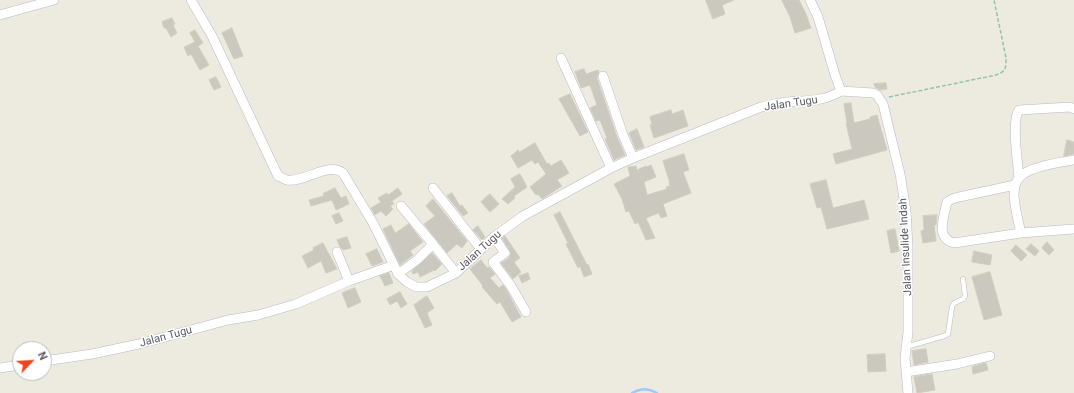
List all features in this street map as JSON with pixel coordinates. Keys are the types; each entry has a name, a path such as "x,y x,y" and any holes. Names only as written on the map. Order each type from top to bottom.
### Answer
{"street":[{"path":"0,15 54,0"},
{"path":"191,0 212,36 278,176 288,180 303,178 334,169 343,173 373,224 394,265"},
{"path":"810,0 818,16 841,91 873,93 881,99"},
{"path":"561,58 611,168"},
{"path":"603,76 623,135 633,158"},
{"name":"Jalan Tugu","path":"52,360 92,354 139,344 228,320 258,315 296,304 349,281 394,265 398,274 407,282 416,287 427,287 456,273 480,248 523,216 611,168 761,108 780,103 816,100 831,97 841,91"},
{"name":"Jalan Insulide Indah","path":"881,99 900,174 906,211 908,246 908,332 905,358 908,393"},
{"path":"1021,233 1014,195 1017,182 1016,114 1019,110 1073,108"},
{"path":"1074,160 1052,163 1026,172 1017,182 952,199 947,202 942,229 943,236 947,241 954,243 1021,233 1074,229"},
{"path":"433,188 480,248"},
{"path":"401,206 456,273"},
{"path":"494,237 505,253 493,262 511,286 526,312"},
{"path":"398,274 417,260 433,244"},
{"path":"337,252 349,281"},
{"path":"906,372 957,364 990,356"},
{"path":"0,368 12,366"}],"lane":[{"path":"906,347 948,334 952,307 954,303 963,299 965,296 963,279"}],"path":[{"path":"881,99 1003,73 1006,68 1006,58 994,0"}],"building":[{"path":"706,0 734,0 722,5 725,14 713,19"},
{"path":"782,0 799,0 811,28 795,33 790,17"},
{"path":"172,18 175,24 173,25 177,33 171,37 166,28 164,28 162,22"},
{"path":"232,28 243,56 234,59 222,33"},
{"path":"195,30 203,43 198,46 209,65 200,70 191,54 188,56 184,47 195,42 190,33"},
{"path":"584,69 586,74 598,70 599,72 597,78 617,137 625,155 614,160 605,139 607,138 600,120 596,121 590,108 597,105 590,85 581,88 575,72"},
{"path":"216,77 221,87 214,90 209,80"},
{"path":"886,83 887,89 880,90 875,87 874,84"},
{"path":"570,94 588,132 580,136 559,99"},
{"path":"851,103 854,123 870,119 870,117 877,115 887,150 836,164 833,154 852,149 846,123 844,104"},
{"path":"671,110 672,114 683,110 688,126 654,138 650,125 652,124 650,117"},
{"path":"637,129 644,147 636,150 629,133"},
{"path":"1067,140 1074,142 1074,154 1064,156"},
{"path":"535,143 547,164 549,163 551,166 561,160 569,173 557,180 562,186 542,199 538,194 536,195 530,187 546,174 538,162 535,164 532,160 518,168 511,156 518,150 519,152"},
{"path":"684,154 689,170 683,172 691,193 663,204 667,216 661,218 659,213 646,218 655,238 646,240 638,222 635,224 629,211 626,212 622,199 614,184 630,176 628,167 636,166 637,170 651,165 656,177 644,182 647,195 667,189 666,187 670,186 670,183 663,161"},
{"path":"520,174 527,187 514,196 515,198 508,204 502,199 515,187 511,179"},
{"path":"826,180 833,208 864,200 869,219 827,229 821,207 817,208 810,184"},
{"path":"335,188 341,198 346,196 349,204 336,210 332,200 311,206 309,200 324,196 323,194"},
{"path":"398,188 402,194 392,201 394,204 390,206 393,209 386,216 381,211 375,215 371,208 381,202 378,198 387,193 388,195"},
{"path":"452,193 460,206 462,205 468,213 463,216 447,196"},
{"path":"490,194 499,204 490,212 481,202"},
{"path":"433,199 467,241 462,248 457,244 447,253 424,224 435,216 426,206"},
{"path":"560,212 592,274 584,277 580,266 578,268 566,244 568,243 554,215"},
{"path":"339,213 343,221 336,224 332,216"},
{"path":"937,215 936,225 934,225 936,241 923,243 921,231 924,230 923,216"},
{"path":"409,224 423,242 410,251 413,255 400,265 383,229 391,225 395,233"},
{"path":"478,226 485,237 482,240 473,230"},
{"path":"895,229 899,251 891,253 887,231"},
{"path":"505,236 520,258 514,262 521,272 513,279 501,263 509,258 511,253 502,238"},
{"path":"347,237 351,248 343,250 337,240"},
{"path":"1047,242 1054,250 1049,255 1042,248"},
{"path":"323,243 337,269 326,273 321,261 308,268 302,256 314,250 313,248"},
{"path":"1031,244 1039,251 1035,256 1026,249"},
{"path":"1016,245 1027,255 1021,261 1011,251"},
{"path":"377,249 383,262 372,266 366,254"},
{"path":"974,251 992,255 990,265 972,262"},
{"path":"432,253 442,264 435,271 434,270 420,277 418,272 413,274 412,271"},
{"path":"481,260 487,268 489,267 495,274 490,278 499,288 503,285 506,289 521,317 512,322 500,302 497,304 482,287 483,286 470,269"},
{"path":"990,272 1002,315 984,320 972,277"},
{"path":"389,273 393,283 385,286 380,276"},
{"path":"528,273 530,279 522,283 519,276"},
{"path":"355,288 361,302 348,308 342,293"},
{"path":"400,292 407,304 401,308 397,301 390,305 387,299"},
{"path":"427,296 434,308 427,313 432,325 425,328 414,305"},
{"path":"926,349 928,362 914,365 912,351"},
{"path":"885,354 886,371 868,372 867,355"},
{"path":"986,363 988,370 973,374 972,367"},
{"path":"932,374 935,390 917,393 914,377"}],"waterway":[{"path":"632,393 644,389 657,393"}]}
